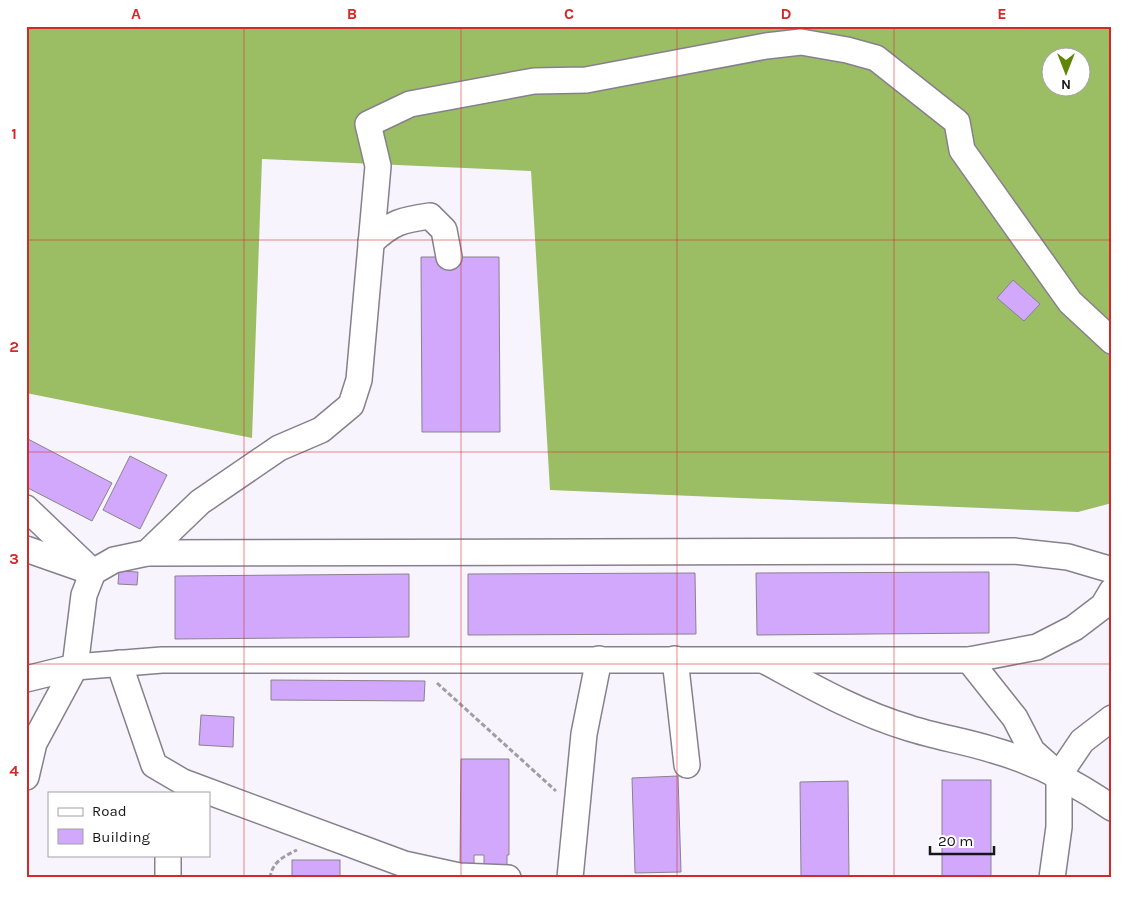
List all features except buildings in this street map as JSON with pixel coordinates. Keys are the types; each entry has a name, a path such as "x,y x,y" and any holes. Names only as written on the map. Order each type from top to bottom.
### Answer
{"lane":[{"path":"147,553 200,502 279,448 321,430 351,405 359,380 378,166 368,124 410,104 534,81 586,80 766,46 801,42 847,50 876,58 957,122 962,150 1070,302 1112,342"},
{"path":"371,242 387,228 407,219 430,216 444,230 449,257"},
{"path":"26,508 93,572"},
{"path":"26,549 93,572"},
{"path":"26,777 34,743 76,667 84,595 93,572 114,560 147,553 1014,551 1068,556 1112,570"},
{"path":"26,679 76,667 162,660 969,660 1037,647 1074,628 1102,606 1112,591"},
{"path":"570,878 587,719 600,659"},
{"path":"675,659 687,765"},
{"path":"763,659 827,695 908,728 994,750 1060,775"},
{"path":"969,660 1015,718 1032,751 1060,775 1112,808"},
{"path":"119,663 154,765 161,792"},
{"path":"1052,878 1059,827 1060,775 1082,741 1112,718"},
{"path":"154,765 183,782 210,792"},
{"path":"210,792 404,864 459,876 508,878"},
{"path":"168,856 168,878"}],"path":[{"path":"414,659 577,810"},
{"path":"270,878 270,872 280,857 327,836"}],"green space":[{"path":"26,26 1112,26 1112,503 1078,512 550,490 531,171 262,159 252,438 26,393"}]}
